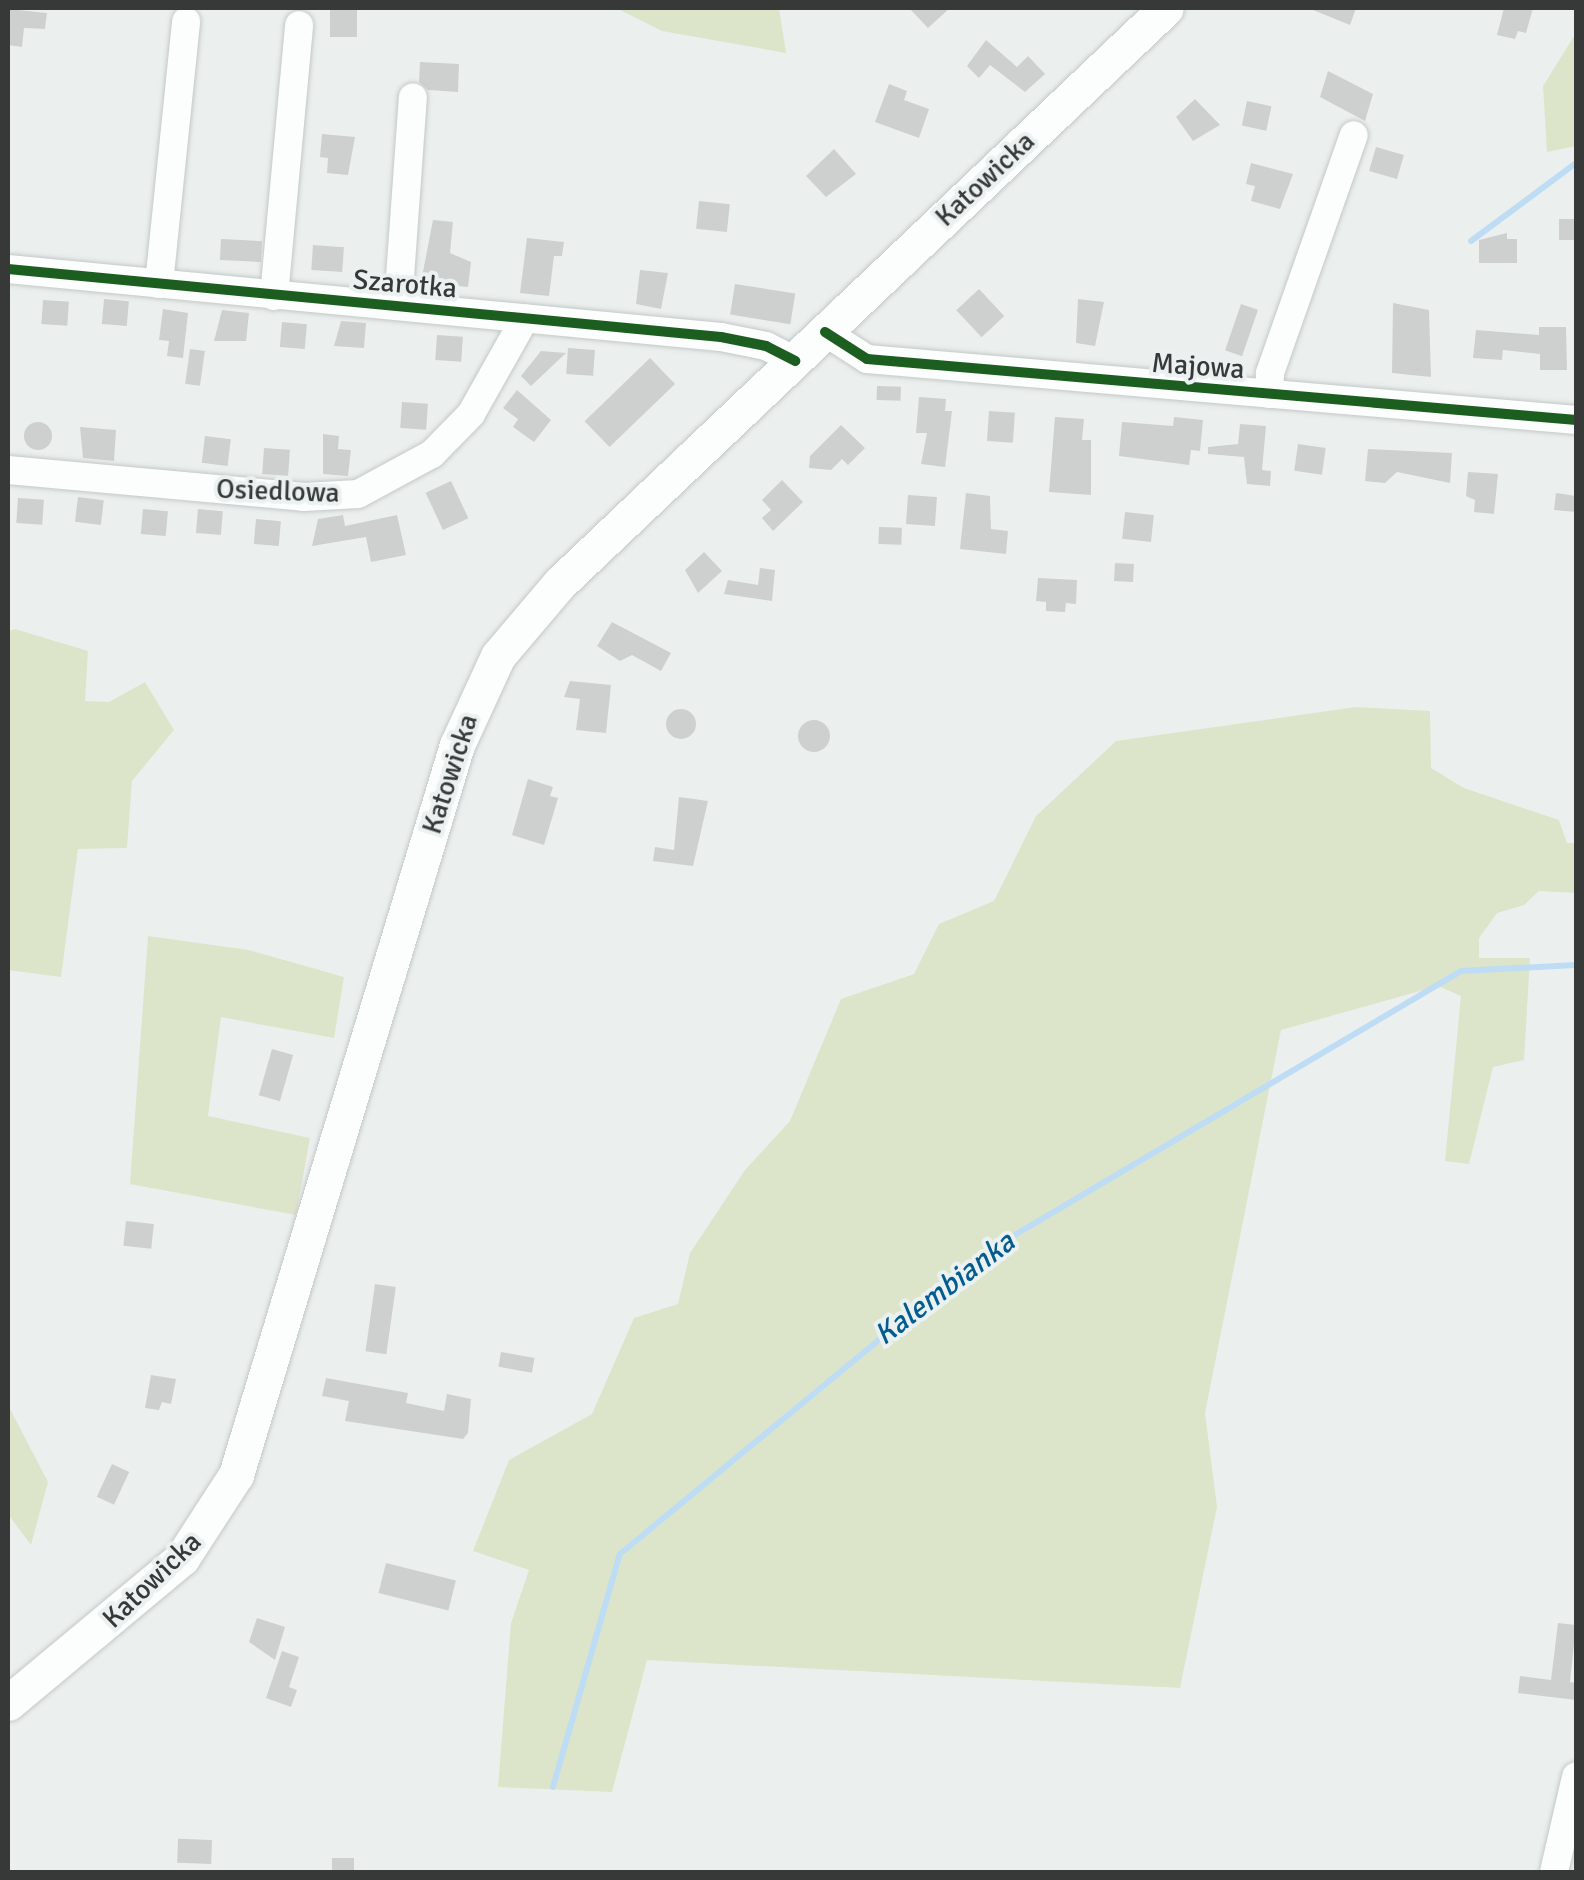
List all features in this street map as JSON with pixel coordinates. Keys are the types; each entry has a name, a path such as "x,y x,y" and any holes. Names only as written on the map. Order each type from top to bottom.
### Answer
{"main road":[{"name":"Katowicka","path":"8,1702 162,1578 206,1529 236,1475 460,736 489,670 560,583 1166,8"}],"street":[{"path":"159,284 186,21"},
{"path":"274,296 299,25"},
{"path":"398,304 413,98"},
{"name":"Majowa","path":"1268,394 1270,372 1354,135"},
{"name":"Szarotka","path":"8,269 721,337 766,346 794,362"},
{"name":"Osiedlowa","path":"8,470 304,497 358,494 432,454 471,414 524,318"},
{"name":"Majowa","path":"825,332 867,359 1576,420"},
{"path":"1554,1872 1576,1777"}],"green space":[{"path":"616,8 779,8 786,53 662,31"},
{"path":"1576,33 1576,146 1547,152 1543,86"},
{"path":"15,629 88,651 85,701 109,702 145,682 174,730 132,781 127,848 78,849 61,977 8,970 8,631"},
{"path":"1356,707 1430,711 1431,768 1464,788 1559,820 1567,843 1576,843 1576,893 1539,891 1524,905 1497,913 1479,938 1479,958 1530,958 1524,1060 1493,1067 1469,1164 1445,1161 1461,996 1438,986 1281,1030 1205,1413 1217,1507 1180,1688 647,1660 612,1792 498,1787 511,1623 529,1570 473,1551 509,1460 592,1414 634,1318 678,1304 690,1253 745,1170 790,1121 841,999 914,974 939,924 994,901 1036,816 1116,741"},
{"path":"148,936 249,950 344,977 334,1038 221,1017 208,1116 310,1138 296,1215 130,1184"},
{"path":"8,1405 48,1482 31,1545 8,1514"}],"building":[{"path":"330,8 357,8 357,37 330,37"},
{"path":"909,8 950,8 928,28"},
{"path":"1308,8 1356,8 1350,25"},
{"path":"1504,8 1533,8 1526,33 1518,31 1515,39 1497,35"},
{"path":"8,9 47,13 45,29 24,28 22,47 8,45"},
{"path":"986,40 1017,67 1028,56 1045,74 1025,92 990,65 979,78 967,66"},
{"path":"420,62 459,64 458,92 428,90 419,82"},
{"path":"1328,71 1373,94 1365,121 1320,97"},
{"path":"889,84 907,91 904,100 929,109 919,138 875,122"},
{"path":"1195,99 1220,125 1193,141 1176,117"},
{"path":"1247,101 1271,106 1266,131 1242,125"},
{"path":"322,134 355,137 348,175 327,173 328,158 320,157"},
{"path":"1376,147 1404,155 1397,179 1369,171"},
{"path":"834,149 856,174 826,197 806,176"},
{"path":"1251,163 1293,174 1280,209 1251,201 1255,186 1246,184"},
{"path":"699,201 730,204 727,232 696,229"},
{"path":"1559,219 1576,219 1576,240 1559,240"},
{"path":"433,220 453,222 450,253 471,262 468,287 421,282"},
{"path":"1507,233 1507,239 1517,239 1517,263 1479,263 1479,240"},
{"path":"527,238 564,242 562,256 554,256 549,296 520,293"},
{"path":"221,239 262,241 261,262 220,260"},
{"path":"313,245 344,247 342,272 311,270"},
{"path":"640,270 668,273 661,309 636,304"},
{"path":"735,284 795,294 790,324 730,315"},
{"path":"979,289 1004,316 982,337 956,310"},
{"path":"104,299 129,301 127,326 102,324"},
{"path":"1078,299 1104,302 1095,346 1076,343"},
{"path":"43,300 69,302 67,326 41,324"},
{"path":"1393,303 1429,310 1431,377 1392,373"},
{"path":"1241,304 1258,310 1242,356 1225,350"},
{"path":"163,309 188,313 183,358 167,356 169,341 159,340"},
{"path":"222,310 249,313 246,341 214,341"},
{"path":"341,321 366,323 364,348 334,346"},
{"path":"282,322 307,324 305,349 280,347"},
{"path":"1539,327 1566,327 1567,370 1540,370 1540,354 1503,350 1502,360 1473,358 1476,330 1539,335"},
{"path":"437,335 463,337 461,362 435,360"},
{"path":"568,348 595,350 593,376 566,374"},
{"path":"190,349 205,351 200,386 185,384"},
{"path":"541,351 566,353 531,386 521,376"},
{"path":"650,358 675,384 610,447 585,421"},
{"path":"877,386 901,387 900,401 877,400"},
{"path":"517,390 551,420 534,442 513,427 518,419 503,408"},
{"path":"919,397 946,399 945,411 952,411 945,467 921,464 927,433 916,433"},
{"path":"402,402 428,404 426,430 400,428"},
{"path":"989,411 1015,413 1013,443 987,441"},
{"path":"1055,417 1084,419 1082,440 1091,440 1091,495 1049,492"},
{"path":"1174,417 1203,420 1200,451 1191,450 1189,465 1119,456 1122,422 1173,426"},
{"path":"38,422 48,426 52,436 48,446 38,450 28,446 24,436 28,426"},
{"path":"1240,424 1266,426 1262,470 1271,471 1270,486 1247,484 1244,457 1208,454 1208,447 1238,444"},
{"path":"841,425 865,448 848,465 842,459 831,470 809,468 810,456"},
{"path":"80,427 116,430 114,461 83,458"},
{"path":"323,434 339,436 338,449 351,450 348,476 323,474"},
{"path":"205,436 231,439 228,466 202,463"},
{"path":"1298,444 1326,448 1322,475 1294,471"},
{"path":"264,448 290,450 288,476 262,474"},
{"path":"1368,449 1452,453 1450,483 1397,472 1385,483 1365,481"},
{"path":"1468,472 1498,474 1494,514 1474,512 1475,500 1466,496"},
{"path":"782,480 803,502 773,531 762,518 771,510 762,500"},
{"path":"451,481 468,518 443,530 426,493"},
{"path":"966,493 990,496 991,529 1008,531 1006,554 960,549"},
{"path":"1556,493 1576,496 1576,512 1554,510"},
{"path":"908,495 937,497 935,526 906,524"},
{"path":"78,497 104,500 101,525 75,522"},
{"path":"18,498 44,500 42,525 16,523"},
{"path":"143,509 168,511 166,536 141,534"},
{"path":"198,509 223,511 221,535 196,533"},
{"path":"1125,512 1154,515 1151,542 1122,539"},
{"path":"343,515 345,526 397,515 406,555 371,562 366,537 312,546 318,519"},
{"path":"256,519 281,521 279,546 254,544"},
{"path":"879,527 902,528 901,545 878,544"},
{"path":"704,552 722,571 698,593 685,570"},
{"path":"1115,563 1134,564 1133,582 1114,581"},
{"path":"760,568 775,570 772,601 724,594 728,580 758,585"},
{"path":"1038,578 1077,580 1076,604 1066,603 1065,612 1046,611 1046,602 1036,601"},
{"path":"612,622 671,653 661,671 632,655 620,661 597,646"},
{"path":"570,681 611,685 606,733 576,730 580,699 564,697"},
{"path":"681,709 692,713 696,724 692,735 681,739 670,735 666,724 670,713"},
{"path":"814,720 825,725 830,736 825,747 814,752 803,747 798,736 803,725"},
{"path":"528,779 553,787 550,796 558,798 544,845 512,835"},
{"path":"679,797 708,801 693,866 653,861 655,847 674,850"},
{"path":"272,1049 293,1055 280,1101 259,1095"},
{"path":"126,1221 154,1224 151,1249 123,1246"},
{"path":"375,1284 396,1287 386,1354 366,1351"},
{"path":"501,1352 534,1358 532,1373 498,1367"},
{"path":"151,1375 176,1379 171,1404 162,1402 159,1410 145,1408"},
{"path":"326,1378 408,1393 406,1403 444,1411 447,1394 471,1399 468,1433 463,1439 345,1421 349,1401 322,1396"},
{"path":"112,1464 129,1472 114,1505 97,1497"},
{"path":"386,1563 456,1580 448,1610 379,1593"},
{"path":"257,1618 285,1627 275,1660 249,1642"},
{"path":"1558,1623 1576,1625 1570,1682 1576,1683 1576,1700 1518,1693 1520,1676 1551,1680"},
{"path":"282,1651 299,1657 289,1687 297,1690 291,1707 266,1698"},
{"path":"178,1839 212,1840 211,1864 177,1863"},
{"path":"332,1858 354,1858 354,1872 332,1872"}],"waterway":[{"path":"1471,241 1576,163"},
{"name":"Kalembianka","path":"553,1787 620,1554 981,1255 1461,971 1576,965"}],"cycle path":[{"path":"8,269 721,337 766,346 795,361"},
{"path":"825,332 867,359 1576,420"}]}
